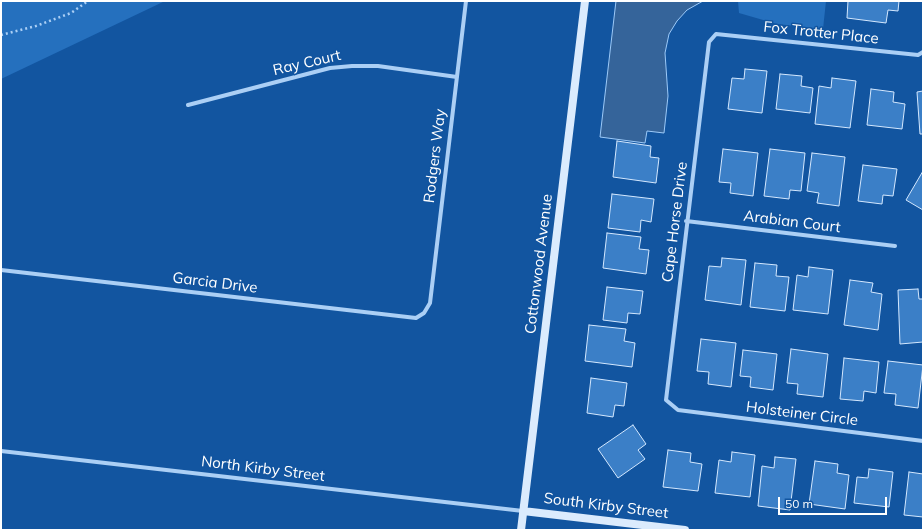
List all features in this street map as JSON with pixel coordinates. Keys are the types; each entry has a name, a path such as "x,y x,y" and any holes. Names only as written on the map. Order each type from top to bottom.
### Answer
{"main road":[{"name":"Cottonwood Avenue","path":"521,530 585,1"},
{"name":"South Kirby Street","path":"523,511 685,530"}],"street":[{"name":"Rodgers Way","path":"424,313 430,304 466,1"},
{"name":"Fox Trotter Place","path":"716,34 918,55 923,52"},
{"name":"Cape Horse Drive","path":"678,410 666,400 686,221 709,42 716,34"},
{"name":"Ray Court","path":"188,105 330,68 378,66 457,77"},
{"name":"Arabian Court","path":"686,221 895,246"},
{"name":"Garcia Drive","path":"1,270 416,318 424,313"},
{"name":"Holsteiner Circle","path":"678,410 923,441"},
{"name":"North Kirby Street","path":"1,451 523,511"}],"path":[{"path":"1,35 36,26 71,13 88,1"}],"shaded area":[{"path":"1,1 165,1 1,79"},
{"path":"616,1 703,1 687,10 677,21 669,34 665,53 668,96 664,133 647,131 645,143 600,137"},
{"path":"738,1 826,1 823,29 777,24 739,13"}],"building":[{"path":"848,1 899,1 898,11 888,10 886,23 847,18"},
{"path":"745,69 767,71 762,113 728,109 732,78 744,79"},
{"path":"780,74 802,76 801,86 813,88 810,113 776,109"},
{"path":"832,78 856,81 850,128 815,124 819,86 831,88"},
{"path":"871,89 894,92 893,102 905,104 902,129 867,125"},
{"path":"923,91 923,134 920,134 917,92"},
{"path":"617,141 651,146 650,157 659,158 656,183 613,177"},
{"path":"723,149 758,153 753,196 730,193 731,183 719,182"},
{"path":"770,149 805,153 801,191 790,190 789,199 764,196"},
{"path":"812,153 845,157 839,206 817,203 819,193 807,191"},
{"path":"863,165 897,169 893,196 883,195 882,204 858,201"},
{"path":"923,171 923,210 906,200"},
{"path":"612,194 654,199 651,222 641,220 640,232 608,228"},
{"path":"607,233 641,237 639,249 649,250 646,274 603,268"},
{"path":"722,258 746,260 741,305 705,300 709,266 721,267"},
{"path":"755,263 777,265 776,276 789,277 785,311 750,307"},
{"path":"809,267 833,270 828,314 793,310 797,275 808,277"},
{"path":"850,280 873,283 871,292 882,294 878,330 844,325"},
{"path":"607,287 643,291 640,314 628,313 627,323 603,320"},
{"path":"918,289 919,299 923,299 923,342 900,344 898,290"},
{"path":"589,325 626,329 624,341 635,343 632,367 585,361"},
{"path":"701,339 736,343 731,387 708,384 709,372 697,371"},
{"path":"791,349 828,354 823,397 797,394 798,384 787,383"},
{"path":"743,350 777,354 773,390 750,387 751,377 740,376"},
{"path":"844,358 879,362 876,393 864,391 863,401 840,399"},
{"path":"888,361 923,365 918,408 895,405 896,394 884,393"},
{"path":"591,378 627,383 624,406 615,405 613,417 587,413"},
{"path":"633,425 646,444 638,450 645,459 618,478 598,449"},
{"path":"668,450 691,453 690,462 702,464 698,491 663,487"},
{"path":"732,452 755,455 750,497 715,493 719,460 731,462"},
{"path":"775,457 796,459 790,510 758,506 762,466 774,468"},
{"path":"815,461 838,464 837,473 849,475 845,509 809,504"},
{"path":"869,469 893,472 889,507 854,503 857,477 868,478"},
{"path":"909,472 923,474 923,517 904,515"}]}
